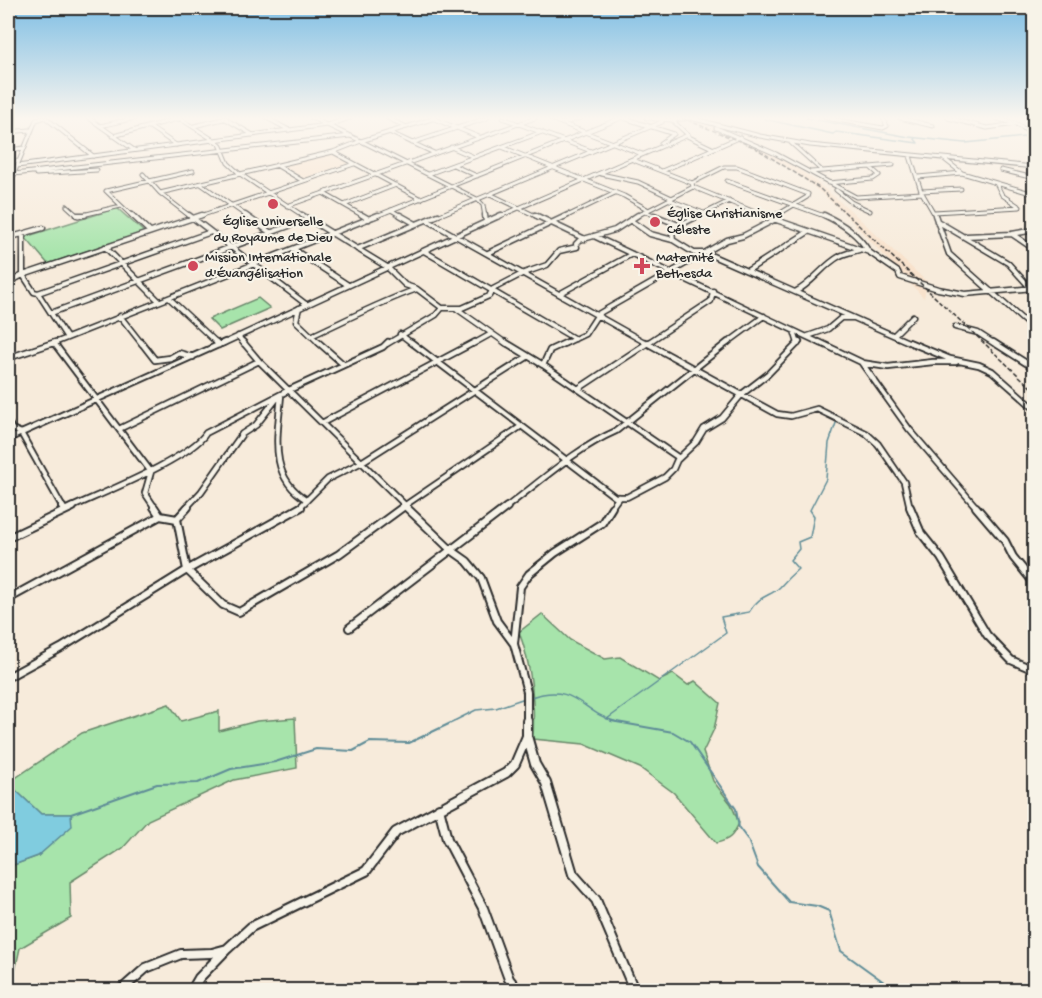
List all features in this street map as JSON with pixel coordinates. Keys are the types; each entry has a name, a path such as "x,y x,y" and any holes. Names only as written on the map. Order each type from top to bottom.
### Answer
{"street":[{"path":"8,188 17,166 28,165"},
{"path":"8,175 97,165"},
{"path":"230,165 267,193 387,267 405,285 417,289 442,308 457,309 489,296 493,289 524,273 547,265 560,251 577,247 576,244 585,239 615,230 645,210 671,199 724,167 737,167 808,194 807,197 774,218 742,236 727,240 598,314 585,334 550,350 543,365"},
{"path":"160,193 276,165 303,181"},
{"path":"8,283 23,275 352,165"},
{"path":"355,165 421,199"},
{"path":"287,206 401,165"},
{"path":"408,165 477,199 483,205 486,222"},
{"path":"428,174 453,165 477,177"},
{"path":"8,358 67,338 507,165"},
{"path":"544,165 615,194 681,226"},
{"path":"357,249 560,165"},
{"path":"8,439 193,357 519,207 620,165"},
{"path":"646,165 729,201 808,232 869,252 897,272 900,277 957,292 1033,290"},
{"path":"662,171 676,165"},
{"path":"798,165 811,171 851,202 870,211"},
{"path":"815,165 821,170"},
{"path":"811,171 893,165"},
{"path":"913,165 921,192 934,212 949,254 1035,330"},
{"path":"951,165 962,173 1035,194"},
{"path":"1007,165 1035,167"},
{"path":"829,184 873,179 879,175 870,167"},
{"path":"28,172 57,174 97,170"},
{"path":"1001,170 1035,178"},
{"path":"150,232 106,191 193,171"},
{"path":"918,177 962,173"},
{"path":"143,174 160,193 307,305"},
{"path":"597,174 624,177 663,192 671,199 706,214"},
{"path":"727,182 795,204 842,224 856,233 866,244 869,252"},
{"path":"934,212 1020,207 998,192 996,183"},
{"path":"201,184 271,233"},
{"path":"829,184 856,197 961,189"},
{"path":"344,205 396,185"},
{"path":"323,193 369,219"},
{"path":"490,194 585,239"},
{"path":"488,253 615,194"},
{"path":"673,240 672,229 729,201"},
{"path":"67,206 81,216 121,206"},
{"path":"391,210 416,224"},
{"path":"51,313 308,219"},
{"path":"427,220 777,414 791,416 810,410 825,412 872,438 899,472 915,523 940,558 987,635 1011,660 1035,670"},
{"path":"630,220 650,234 673,240 686,249 706,253 957,361 979,365 992,371 1035,408"},
{"path":"937,221 966,236 1017,270 1033,290"},
{"path":"8,238 44,228"},
{"path":"966,236 1012,234 1035,230"},
{"path":"38,293 211,232"},
{"path":"747,271 808,232"},
{"path":"22,234 23,275 34,292 38,293 67,338"},
{"path":"1012,234 1035,249"},
{"path":"593,236 875,368 957,361"},
{"path":"105,247 159,301"},
{"path":"293,249 348,285"},
{"path":"795,292 809,285 841,255 859,250"},
{"path":"424,251 493,289 575,339"},
{"path":"561,293 632,254"},
{"path":"311,336 369,310 385,300 417,289"},
{"path":"579,389 711,301 713,291"},
{"path":"169,297 219,345"},
{"path":"844,312 851,307"},
{"path":"299,308 296,321 343,364"},
{"path":"8,538 189,450 201,441 206,433 289,390 383,347 400,334 436,315 442,308"},
{"path":"457,309 491,334 543,365 680,458"},
{"path":"120,316 155,360 170,358 178,353 193,357"},
{"path":"349,628 568,460 602,437 616,431 693,368 764,316"},
{"path":"894,335 913,316"},
{"path":"808,336 828,329 841,318 853,318"},
{"path":"955,327 978,333 1035,368"},
{"path":"400,334 472,391 568,460 605,491 619,497 627,497 665,477 696,442 704,429 722,418 742,394 768,375 799,343 794,330"},
{"path":"322,423 491,334"},
{"path":"238,336 259,361 360,463 450,549 475,569 481,578 496,621 514,644"},
{"path":"54,343 150,470 145,493 160,516"},
{"path":"8,677 61,648 187,570 303,506 328,477 339,470 360,463 527,357"},
{"path":"119,429 259,361"},
{"path":"861,362 909,429 1005,542 1013,557 1035,583"},
{"path":"282,394 276,438 281,474 289,490 307,500"},
{"path":"177,519 201,492 242,434 256,425 282,394"},
{"path":"8,422 12,429 21,433 64,510"},
{"path":"177,519 187,570 224,605 238,612 339,554 520,427"},
{"path":"619,497 602,523 555,553 529,574 520,587 514,644 527,692 527,736 535,764 546,783 573,874 596,900 634,990"},
{"path":"8,599 160,516 177,519"},
{"path":"192,990 199,978 251,927 366,871 396,832 506,773 515,764 527,736"},
{"path":"439,808 447,839 483,908 500,959 515,989"},
{"path":"121,990 146,968 181,954 212,953 227,949"}],"shaded area":[{"path":"283,165 344,165 304,178"},
{"path":"782,165 791,165 810,177 849,209 927,282 924,298 841,210 803,178"}],"green space":[{"path":"117,208 144,232 48,264 25,237"},
{"path":"258,298 270,308 220,330 209,319"},
{"path":"542,614 570,640 605,659 620,657 659,681 673,674 688,685 695,681 720,703 714,729 703,752 713,781 731,804 739,823 731,837 716,843 674,793 640,768 584,744 533,739 532,685 519,632"},
{"path":"169,704 181,721 219,711 219,731 257,721 295,718 297,768 234,780 148,820 123,848 70,882 71,918 20,948 13,980 8,984 8,867 38,856 71,814 41,814 8,783 82,733"}],"water":[{"path":"8,783 41,814 71,814 72,826 38,856 8,867"}],"waterway":[{"path":"607,719 726,633 721,617 749,612 757,602 776,590 798,569 790,560 799,549 798,542 810,537 814,516 810,510 826,479 829,443 836,423"},
{"path":"531,697 546,693 559,693 569,696 607,719"},
{"path":"452,722 476,710 496,708 522,699"},
{"path":"607,719 617,722"},
{"path":"71,814 157,784 198,783 231,769 275,762 316,749 353,751 370,742 409,743 455,721"},
{"path":"611,721 673,732 690,742 736,809 739,828 748,840 758,867 789,902 817,906 829,911 841,951 895,990"},
{"path":"8,881 13,865"}],"railway":[{"path":"782,165 819,188 1034,390"}],"place":[{"name":"Église Universelle du Royaume de Dieu","path":"273,204"},
{"name":"Église Christianisme Céleste","path":"655,222"},
{"name":"Mission Internationale d'Évangélisation","path":"193,266"},
{"name":"Maternité Bethesda","path":"642,266"}]}
